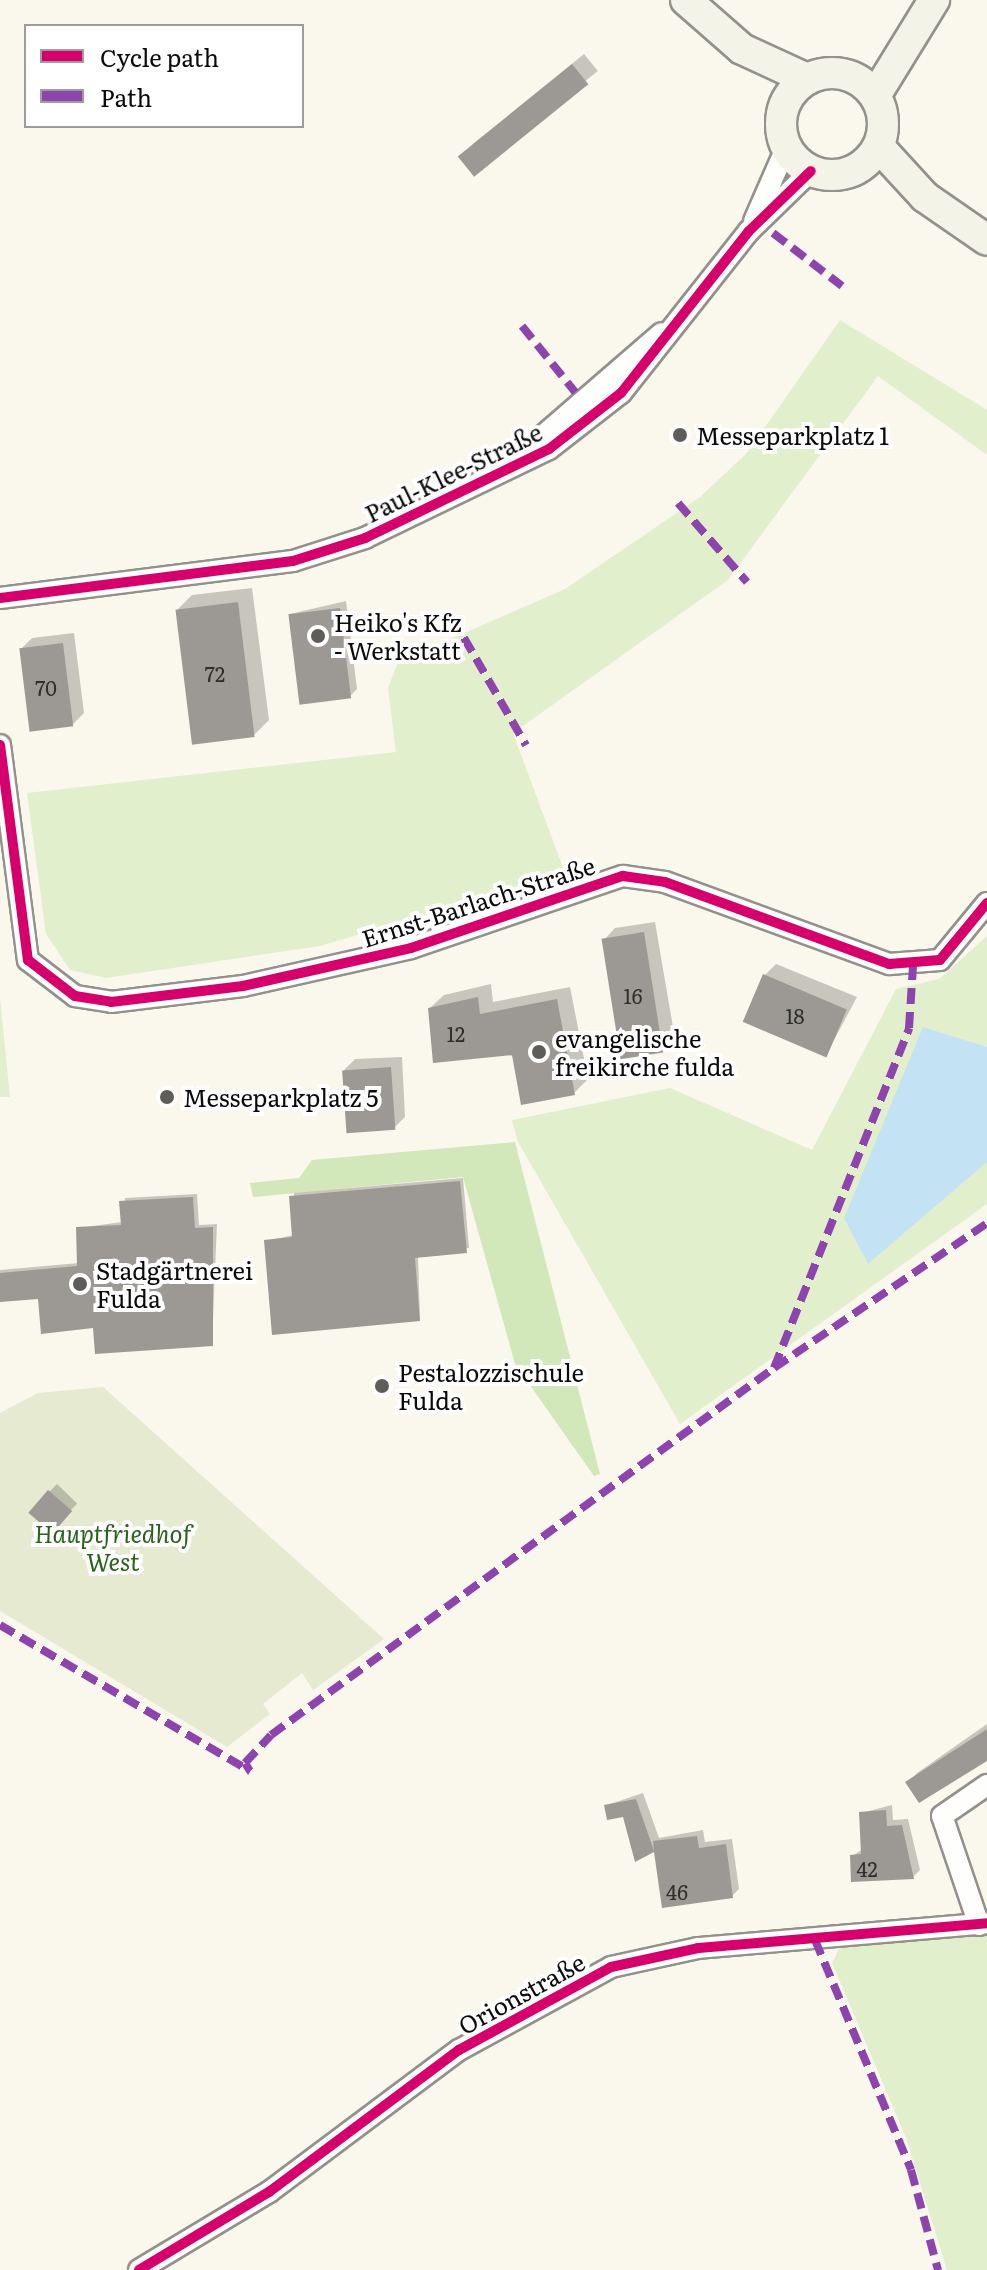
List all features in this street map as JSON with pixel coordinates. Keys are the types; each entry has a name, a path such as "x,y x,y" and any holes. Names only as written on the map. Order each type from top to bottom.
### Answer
{"street":[{"path":"686,0 742,49 807,79 864,86"},
{"path":"864,86 934,0"},
{"path":"742,49 782,114 786,148 811,171 869,158 987,240"},
{"path":"782,114 807,79"},
{"path":"864,86 884,121 869,158"},
{"name":"Paul-Klee-Straße","path":"749,231 786,148"},
{"name":"Paul-Klee-Straße","path":"0,598 293,561 365,538 510,465 675,324 749,231 811,171"},
{"name":"Ernst-Barlach-Straße","path":"0,745 5,847 28,960 75,996 111,1002 243,986 398,952 623,876 665,882 889,964 940,960 987,903"},
{"path":"983,1924 942,1816 987,1785"},
{"name":"Orionstraße","path":"139,2270 269,2192 459,2050 611,1967 698,1948 983,1924"}],"green space":[{"path":"840,320 987,410 987,455 878,376 728,580 513,733 565,873 320,946 106,978 70,970 46,934 27,793 396,752 388,688 398,662 565,589 700,497 746,454"},
{"path":"987,936 987,1204 680,1424 517,1140 512,1120 670,1088 812,1150 896,989 939,979"},
{"path":"0,997 10,1097 0,1097"},
{"path":"515,1142 600,1474 594,1476 515,1364 463,1177 253,1197 250,1183 299,1178 312,1160"},
{"name":"Hauptfriedhof West","path":"103,1387 384,1639 313,1690 302,1673 263,1704 270,1714 227,1747 0,1611 0,1413 38,1393"},
{"path":"987,1931 987,2270 947,2270 906,2138 832,1963 840,1947 854,1943"}],"water":[{"path":"923,1027 987,1047 987,1162 868,1264 844,1218"}],"building":[{"path":"572,64 588,84 474,177 458,157"},
{"path":"238,602 255,737 192,745 175,610"},
{"path":"340,608 351,698 299,705 288,614"},
{"path":"63,643 73,726 30,732 19,648"},
{"path":"644,932 663,1052 621,1059 602,939"},
{"path":"763,974 847,1010 826,1057 743,1022"},
{"path":"478,997 480,1014 557,999 575,1095 521,1105 512,1055 433,1063 428,1008"},
{"path":"391,1067 395,1130 347,1133 342,1070"},
{"path":"460,1181 467,1253 415,1258 420,1321 272,1335 264,1240 292,1237 289,1196"},
{"path":"193,1197 195,1228 213,1227 213,1346 95,1354 93,1328 41,1334 38,1299 0,1302 0,1273 77,1266 76,1227 121,1225 119,1201"},
{"path":"48,1490 72,1511 52,1534 28,1513"},
{"path":"987,1729 987,1761 919,1803 905,1782"},
{"path":"636,1799 654,1851 653,1841 697,1836 699,1848 726,1844 733,1898 662,1908 654,1852 635,1862 623,1817 607,1820 604,1805"},
{"path":"886,1810 887,1826 902,1825 914,1879 851,1882 850,1855 861,1854 859,1812"}],"marked path":[{"path":"773,233 842,286"},
{"path":"522,326 575,392"},
{"path":"678,503 747,582"},
{"path":"452,617 526,745"},
{"path":"774,1368 909,1028 913,966"},
{"path":"250,1771 245,1763 271,1735 774,1368 987,1223"},
{"path":"0,1625 250,1771"},
{"path":"815,1940 911,2170 938,2270"}],"cycle path":[{"path":"0,598 293,561 365,538 549,449 621,393 749,231 811,171"},
{"path":"0,745 28,960 75,996 111,1002 243,986 411,948 623,876 665,882 889,964 940,960 987,903"},
{"path":"139,2270 269,2192 459,2050 611,1967 698,1948 987,1923"}],"place":[{"name":"Messeparkplatz 1","path":"680,435"},
{"name":"Heiko's Kfz - Werkstatt","path":"318,636"},
{"name":"evangelische freikirche fulda","path":"539,1052"},
{"name":"Messeparkplatz 5","path":"167,1097"},
{"name":"Stadgärtnerei Fulda","path":"80,1284"},
{"name":"Pestalozzischule Fulda","path":"382,1386"}]}
